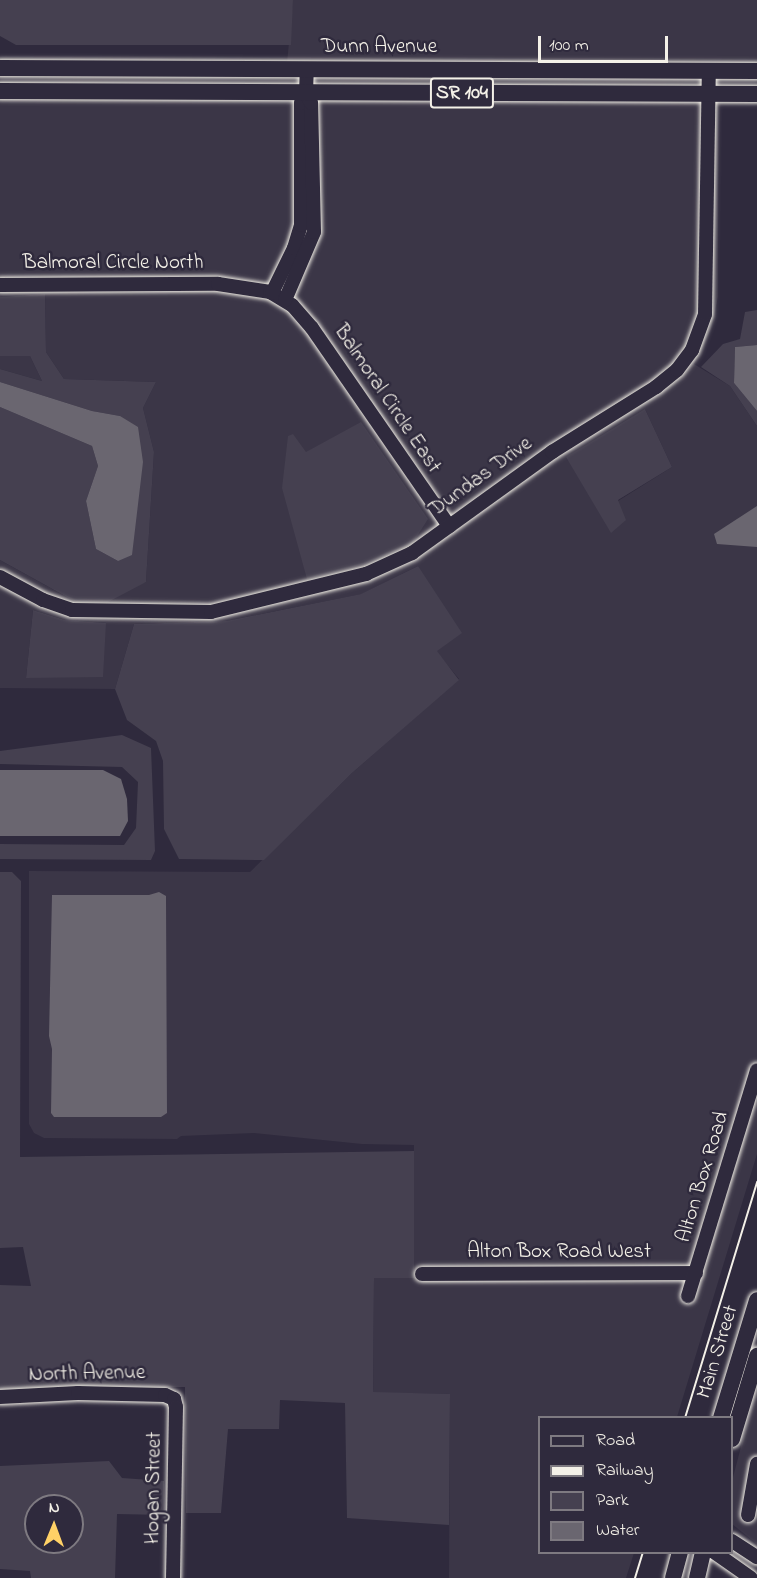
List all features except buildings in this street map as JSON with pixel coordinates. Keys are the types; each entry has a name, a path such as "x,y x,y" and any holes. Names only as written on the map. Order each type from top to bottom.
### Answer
{"main road":[{"name":"Dunn Avenue","path":"0,68 757,71"},
{"name":"SR 104","path":"0,91 757,94"},
{"name":"Main Street","path":"722,1416 757,1300"},
{"name":"Main Street","path":"733,1435 757,1356"},
{"path":"673,1578 679,1554"},
{"path":"697,1578 703,1554"}],"street":[{"path":"278,297 314,232 311,103 306,93 307,69"},
{"path":"59,70 59,92"},
{"name":"Dundas Drive","path":"0,577 43,600 72,610 211,612 380,570 412,553 552,452 656,387 677,370 692,350 702,327 706,296 709,71"},
{"name":"Balmoral Circle North","path":"0,285 226,284 278,297"},
{"name":"Balmoral Circle East","path":"278,297 298,311 326,347 449,526"},
{"name":"Alton Box Road","path":"688,1296 757,1070"},
{"name":"Alton Box Road West","path":"422,1274 696,1273"},
{"name":"North Avenue","path":"0,1397 78,1393 165,1395 174,1398"},
{"name":"Hogan Street","path":"173,1578 176,1407 174,1398"},
{"path":"748,1515 757,1464"},
{"path":"733,1541 757,1557"},
{"path":"717,1554 751,1578"}],"shaded area":[{"path":"293,0 757,0 757,65 287,63"},
{"path":"0,98 718,101 718,297 711,329 694,364 730,386 757,426 757,1154 677,1416 538,1416 538,1554 634,1554 626,1578 449,1578 450,1394 373,1393 374,1278 414,1278 414,1145 362,1144 254,1133 181,1136 177,1139 44,1138 34,1133 29,1124 29,871 250,872 352,773 459,679 436,651 418,566 362,594 226,621 134,624 115,689 0,688 0,560 76,602 146,582 154,452 143,408 156,382 64,379 46,352 45,294 0,297","holes":["645,409 672,467 618,501","33,610 65,620 106,623 26,678"]},
{"path":"0,356 30,356 42,381 0,369"},
{"path":"757,1386 757,1544 733,1525 733,1477"}],"green space":[{"path":"0,0 293,0 291,45 16,45 0,36"},
{"path":"45,294 46,352 64,379 156,382 143,408 154,452 146,582 108,602 76,602 0,560 0,407 92,446 98,466 86,501 96,549 118,561 120,416 92,411 0,382 0,369 42,381 30,356 0,356 0,297"},
{"path":"757,310 757,345 735,347 734,383 757,411 757,426 730,386 701,367 723,344 740,339 745,312"},
{"path":"645,409 672,467 618,500 626,520 611,533 566,457"},
{"path":"361,422 428,519 412,544 364,564 307,579 282,488 288,436 293,434 306,452"},
{"path":"418,566 462,633 437,651 459,680 352,773 264,860 179,859 164,829 163,761 156,741 127,720 115,689 134,624 226,621 361,594"},
{"path":"33,610 65,620 106,623 103,677 26,678"},
{"path":"122,735 151,748 155,851 151,860 0,859 0,844 124,845 136,828 138,782 122,767 0,764 0,751"},
{"path":"0,872 12,872 21,881 20,1157 414,1151 414,1278 374,1278 373,1392 450,1394 449,1525 347,1518 345,1403 280,1400 279,1429 228,1429 221,1513 186,1513 185,1387 0,1390 0,1285 31,1286 23,1247 0,1248"},
{"path":"109,1461 122,1478 164,1481 165,1515 117,1514 115,1578 31,1578 30,1571 0,1569 0,1466"}],"water":[{"path":"757,345 757,411 734,383 735,347"},
{"path":"0,382 92,411 120,416 138,427 143,462 132,555 118,561 96,549 86,501 98,466 92,446 0,407"},
{"path":"757,506 757,547 717,544 714,534"},
{"path":"0,770 103,770 121,779 127,799 128,821 120,836 0,836"},
{"path":"159,892 166,896 167,1113 161,1117 54,1117 51,1113 52,1049 49,1036 52,895 149,895"}],"railway":[{"path":"686,1416 757,1182"},
{"path":"635,1578 642,1554"}]}
